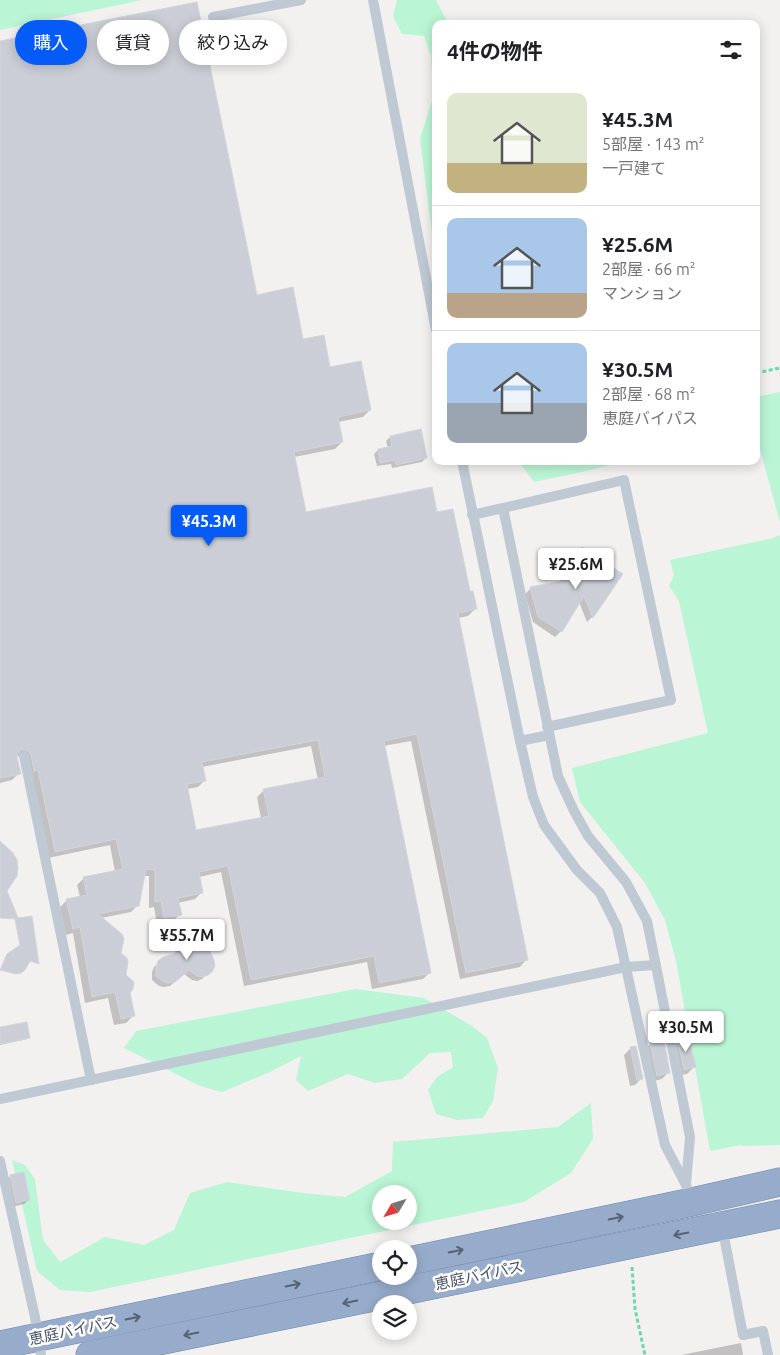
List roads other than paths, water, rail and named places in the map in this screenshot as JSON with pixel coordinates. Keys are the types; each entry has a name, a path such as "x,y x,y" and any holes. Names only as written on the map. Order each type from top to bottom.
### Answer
{"highway":[{"name":"恵庭バイパス","path":"417,1259 689,1193 780,1182"},
{"name":"恵庭バイパス","path":"90,1355 780,1214"},
{"name":"恵庭バイパス","path":"0,1345 40,1346 372,1268"}],"lane":[{"path":"213,16 301,0"},
{"path":"373,0 432,309"},
{"path":"463,465 532,797 544,825 578,870 600,893 618,927 665,1145 689,1193"},
{"path":"472,515 624,480 671,700 548,731 520,741"},
{"path":"503,508 558,776 588,836 626,882 647,921 690,1136 689,1193"},
{"path":"24,756 91,1080"},
{"path":"0,1099 626,967 656,965"},
{"path":"0,1162 40,1346"},
{"path":"722,1226 743,1335 763,1331 768,1355"}]}
